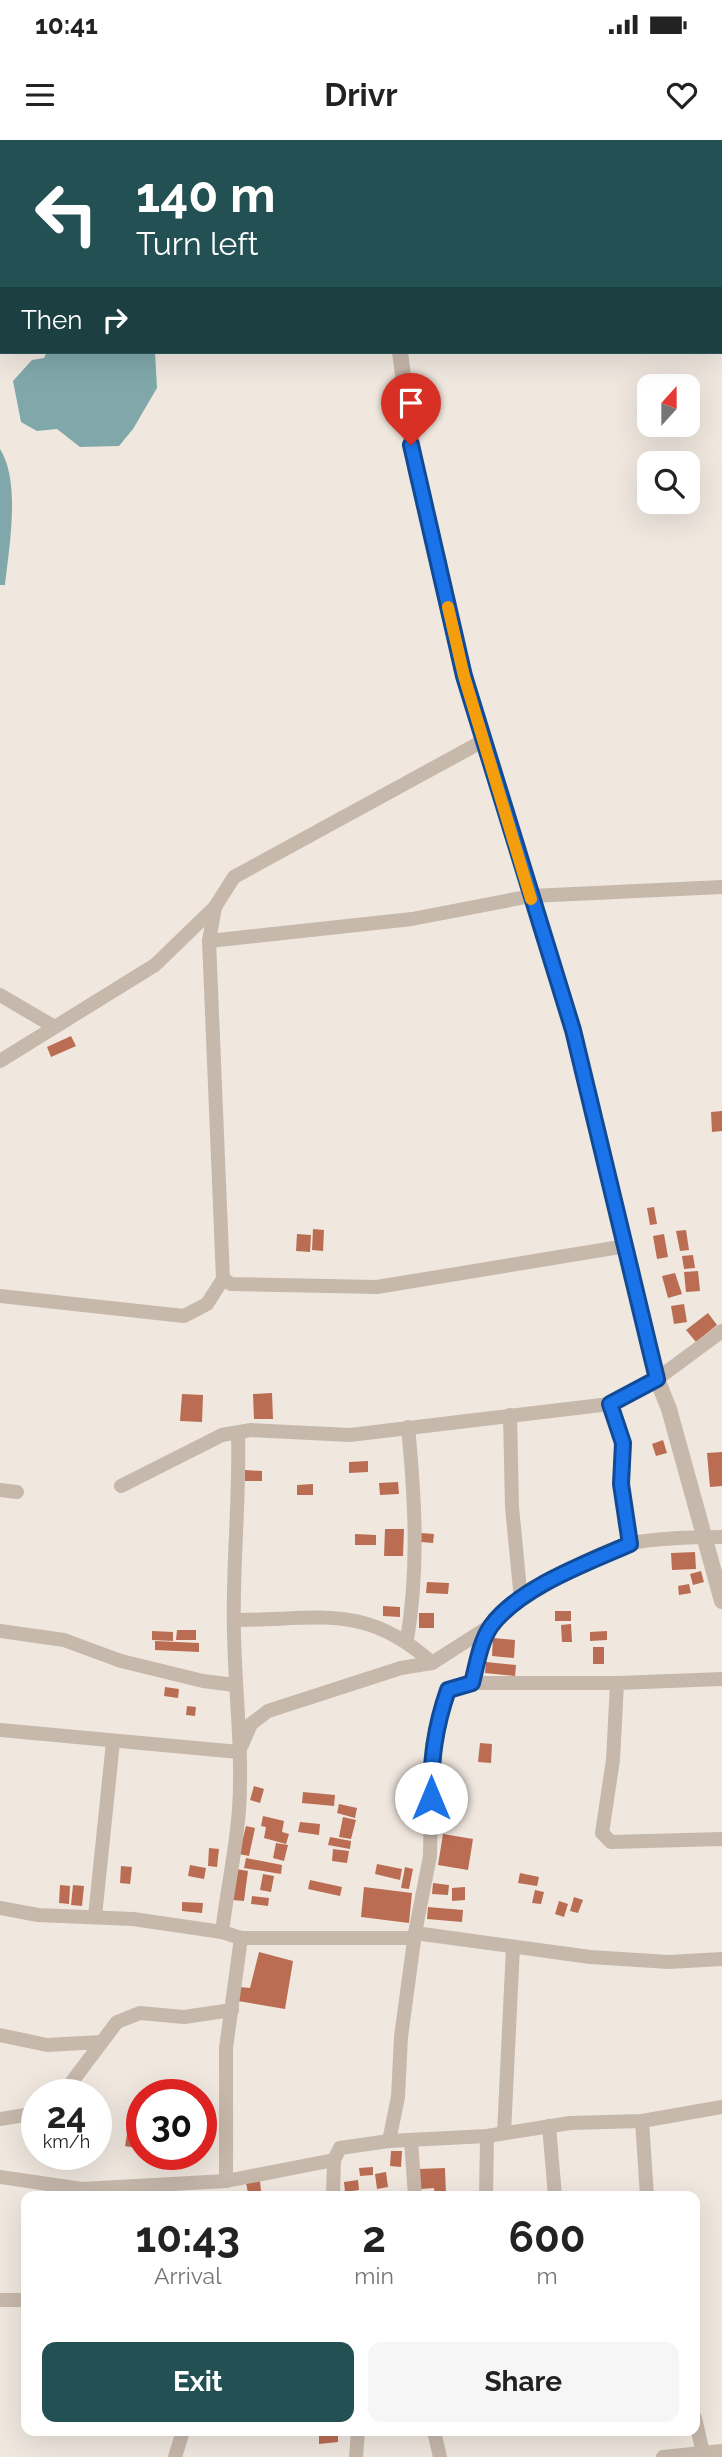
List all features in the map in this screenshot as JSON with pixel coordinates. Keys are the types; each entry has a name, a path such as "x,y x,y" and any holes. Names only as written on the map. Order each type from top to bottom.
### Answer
{"street":[{"path":"400,354 415,468 464,676 573,1030 657,1379 669,1409 689,1486 715,1537 722,1601"},
{"path":"0,1061 155,965 215,907 234,877 483,741"},
{"path":"209,941 412,919 530,896 722,887"},
{"path":"0,1296 184,1316 206,1304 223,1279 209,941 215,907"},
{"path":"0,995 53,1026"},
{"path":"223,1279 231,1284 377,1287 626,1246"},
{"path":"121,1486 222,1435 237,1435 251,1430 350,1435 610,1404 657,1379 722,1331"},
{"path":"610,1404 623,1443 621,1484 630,1544"},
{"path":"510,1415 512,1507 521,1600"},
{"path":"407,1640 413,1601 417,1524 408,1427"},
{"path":"222,1932 239,1809 239,1715 235,1685 237,1435"},
{"path":"0,1490 17,1492"},
{"path":"239,1752 251,1724 268,1711 401,1668 432,1663 492,1625 521,1600 588,1560 630,1544 715,1537"},
{"path":"235,1620 334,1616 383,1629 407,1640 432,1663"},
{"path":"472,1683 483,1642 492,1625"},
{"path":"0,1632 64,1640 121,1661 203,1681 235,1685"},
{"path":"389,2141 398,2097 401,2037 431,1842 432,1745 448,1690 472,1683 617,1683 722,1679"},
{"path":"617,1683 613,1760 602,1833 611,1842 722,1839"},
{"path":"0,1730 239,1752"},
{"path":"95,1916 113,1742"},
{"path":"0,1909 38,1914 95,1916 222,1932 240,1938 415,1936 590,1957 669,1962 722,1959"},
{"path":"226,2181 226,2048 240,1938"},
{"path":"504,2133 513,1947"},
{"path":"74,2079 117,2022 140,2013 184,2017 232,2010"},
{"path":"0,2035 47,2045 101,2042"},
{"path":"333,2191 334,2160 340,2148 389,2141 487,2136 549,2126 642,2121 722,2107"},
{"path":"0,2119 21,2116"},
{"path":"642,2121 647,2191"},
{"path":"549,2126 555,2191"},
{"path":"486,2191 487,2136"},
{"path":"411,2140 415,2191"},
{"path":"0,2177 82,2189 226,2181 334,2160"},
{"path":"0,2300 21,2300"},
{"path":"175,2457 181,2436"},
{"path":"356,2457 358,2436"},
{"path":"435,2436 440,2457"},
{"path":"700,2436 704,2453"},
{"path":"663,2457 722,2451"}],"water":[{"path":"46,354 155,354 157,388 133,429 119,446 80,447 57,429 37,431 21,422 13,381 32,360 44,358"},
{"path":"0,449 10,479 12,497 5,585 0,585"}],"building":[{"path":"71,1036 76,1046 51,1057 47,1047"},
{"path":"722,1111 722,1131 712,1132 711,1112"},
{"path":"654,1207 657,1224 650,1225 647,1208"},
{"path":"313,1229 324,1230 323,1251 312,1250"},
{"path":"686,1230 689,1250 680,1251 676,1231"},
{"path":"297,1234 311,1235 310,1252 296,1251"},
{"path":"664,1234 668,1257 657,1259 653,1236"},
{"path":"693,1255 695,1268 684,1269 682,1256"},
{"path":"698,1271 700,1291 686,1292 684,1272"},
{"path":"675,1273 682,1294 668,1298 662,1276"},
{"path":"684,1304 687,1322 674,1324 671,1306"},
{"path":"708,1313 717,1325 696,1342 686,1330"},
{"path":"272,1393 273,1419 254,1419 253,1394"},
{"path":"182,1394 203,1395 202,1422 180,1421"},
{"path":"663,1440 667,1453 656,1456 652,1444"},
{"path":"722,1452 722,1486 710,1487 707,1453"},
{"path":"368,1461 368,1472 349,1473 349,1462"},
{"path":"245,1470 262,1471 262,1481 245,1481"},
{"path":"398,1482 399,1494 380,1495 379,1483"},
{"path":"313,1484 313,1495 297,1495 297,1485"},
{"path":"385,1529 404,1529 403,1556 384,1556"},
{"path":"421,1533 434,1534 433,1543 421,1542"},
{"path":"355,1534 376,1535 376,1545 355,1545"},
{"path":"695,1552 696,1569 672,1570 671,1553"},
{"path":"701,1571 704,1582 693,1585 690,1574"},
{"path":"427,1582 449,1583 448,1594 426,1593"},
{"path":"689,1584 691,1593 679,1595 678,1586"},
{"path":"383,1606 400,1607 400,1617 383,1616"},
{"path":"555,1611 571,1611 571,1621 555,1621"},
{"path":"419,1613 434,1613 434,1628 419,1628"},
{"path":"571,1624 572,1642 562,1642 561,1625"},
{"path":"177,1630 196,1630 196,1640 176,1640"},
{"path":"152,1631 173,1632 173,1641 152,1640"},
{"path":"607,1631 607,1640 590,1641 590,1632"},
{"path":"493,1638 515,1640 514,1658 492,1656"},
{"path":"155,1641 199,1643 199,1652 155,1650"},
{"path":"593,1647 604,1647 604,1664 593,1664"},
{"path":"486,1662 516,1665 515,1676 485,1673"},
{"path":"165,1687 179,1689 178,1698 164,1696"},
{"path":"187,1706 196,1707 195,1716 186,1715"},
{"path":"480,1743 492,1744 491,1763 478,1762"},
{"path":"254,1786 264,1789 260,1803 250,1800"},
{"path":"303,1792 335,1795 334,1806 302,1803"},
{"path":"339,1804 357,1808 355,1818 337,1813"},
{"path":"263,1816 284,1821 282,1832 289,1834 286,1844 264,1838 266,1827 261,1826"},
{"path":"343,1817 356,1820 351,1839 339,1837"},
{"path":"300,1822 320,1824 319,1835 298,1832"},
{"path":"246,1826 255,1828 249,1856 239,1854"},
{"path":"443,1834 473,1839 468,1870 438,1865"},
{"path":"330,1837 351,1841 350,1849 328,1845"},
{"path":"276,1843 288,1845 284,1861 273,1858"},
{"path":"209,1848 219,1849 217,1867 208,1866"},
{"path":"333,1849 349,1851 347,1863 332,1861"},
{"path":"246,1858 282,1865 281,1874 244,1868"},
{"path":"377,1864 402,1869 400,1880 375,1874"},
{"path":"190,1865 206,1868 204,1879 188,1876"},
{"path":"121,1866 132,1867 130,1884 120,1883"},
{"path":"405,1867 413,1869 409,1889 401,1888"},
{"path":"236,1869 248,1871 244,1901 232,1900"},
{"path":"520,1873 539,1877 537,1886 518,1883"},
{"path":"263,1874 274,1876 271,1892 260,1890"},
{"path":"310,1880 342,1887 340,1896 308,1889"},
{"path":"433,1883 449,1885 448,1895 432,1894"},
{"path":"60,1885 70,1886 69,1904 59,1903"},
{"path":"73,1885 84,1886 82,1906 71,1905"},
{"path":"364,1887 412,1893 409,1923 361,1917"},
{"path":"465,1887 465,1900 452,1901 452,1888"},
{"path":"535,1890 544,1892 541,1904 532,1903"},
{"path":"252,1896 269,1898 268,1906 251,1904"},
{"path":"574,1897 583,1900 578,1913 570,1911"},
{"path":"559,1901 568,1904 564,1917 555,1914"},
{"path":"182,1902 203,1903 202,1913 182,1911"},
{"path":"428,1907 463,1910 462,1922 427,1919"},
{"path":"259,1952 293,1961 285,2009 238,2001 240,1987 250,1988"},
{"path":"391,2151 402,2151 401,2167 390,2166"},
{"path":"373,2167 373,2175 360,2176 359,2168"},
{"path":"445,2168 446,2191 420,2189 419,2169"},
{"path":"386,2172 388,2187 377,2189 375,2174"},
{"path":"358,2180 359,2190 345,2191 344,2182"},
{"path":"260,2181 261,2191 248,2191 246,2183"},
{"path":"319,2436 338,2436 338,2442 319,2444"}],"slow traffic":[{"path":"448,607 464,676 531,899"}],"route":[{"path":"411,445 464,676 573,1030 657,1379 610,1404 623,1443 621,1484 630,1544 569,1570 521,1600 492,1625 483,1642 472,1683 448,1690 432,1745 431,1798"}]}
